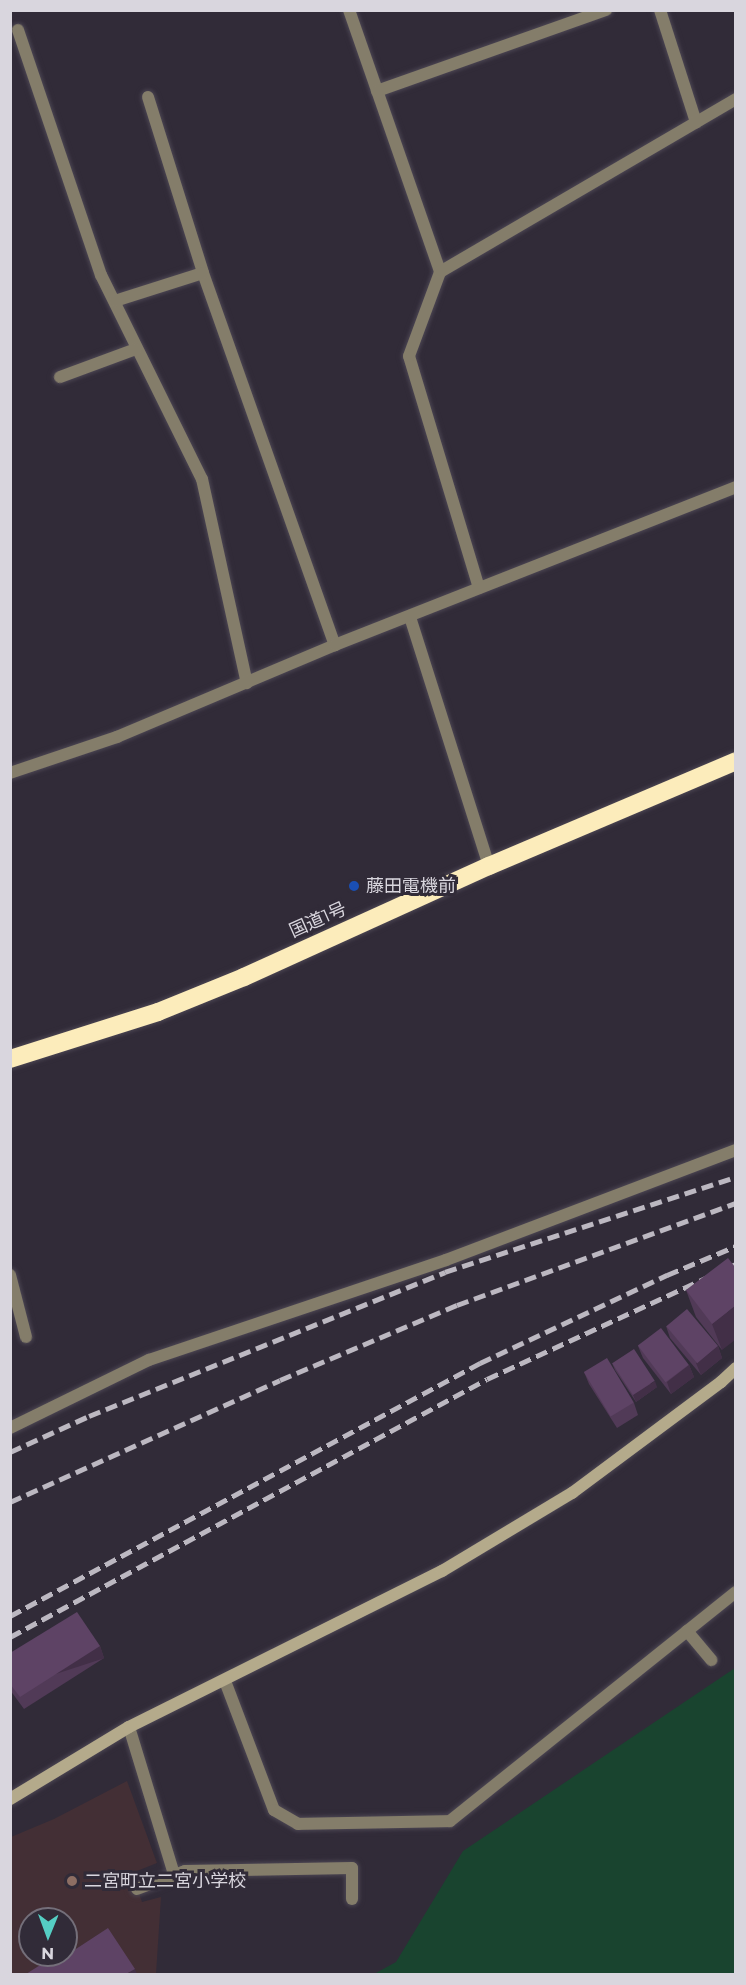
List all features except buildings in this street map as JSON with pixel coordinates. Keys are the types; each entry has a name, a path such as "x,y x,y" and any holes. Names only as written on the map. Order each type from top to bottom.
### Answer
{"highway":[{"name":"国道1号","path":"10,1059 158,1012 233,982 489,866 735,761"}],"street":[{"path":"349,10 440,272"},
{"path":"377,91 606,10"},
{"path":"660,10 696,122"},
{"path":"18,30 101,275 202,479 247,683"},
{"path":"148,97 202,273 335,645"},
{"path":"479,588 409,356 440,272 735,99"},
{"path":"115,302 202,273"},
{"path":"60,377 136,349"},
{"path":"10,773 117,737 335,645 735,487"},
{"path":"410,616 489,866"},
{"path":"10,1428 148,1360 446,1260 735,1150"},
{"path":"10,1275 26,1337"},
{"path":"10,1800 129,1727 225,1681 442,1570 572,1493 721,1382 735,1368"},
{"path":"225,1681 274,1810 298,1824 450,1821 735,1592"},
{"path":"687,1631 711,1660"},
{"path":"129,1727 174,1874"},
{"path":"137,1889 185,1871 352,1868 352,1899"}],"shaded area":[{"name":"二宮町立二宮小学校","path":"127,1781 157,1863 132,1873 142,1902 161,1897 156,1974 11,1974 11,1837 54,1819"}],"green space":[{"path":"735,1668 735,1974 374,1974 396,1962 463,1851"}],"railway":[{"path":"10,1452 89,1416 445,1272 736,1177"},
{"path":"10,1502 280,1380 457,1305 736,1203"},
{"path":"10,1616 480,1363 667,1275 736,1246"},
{"path":"10,1637 487,1379 736,1264"}],"place":[{"name":"藤田電機前","path":"354,886"},
{"name":"二宮町立二宮小学校","path":"72,1881"}]}
